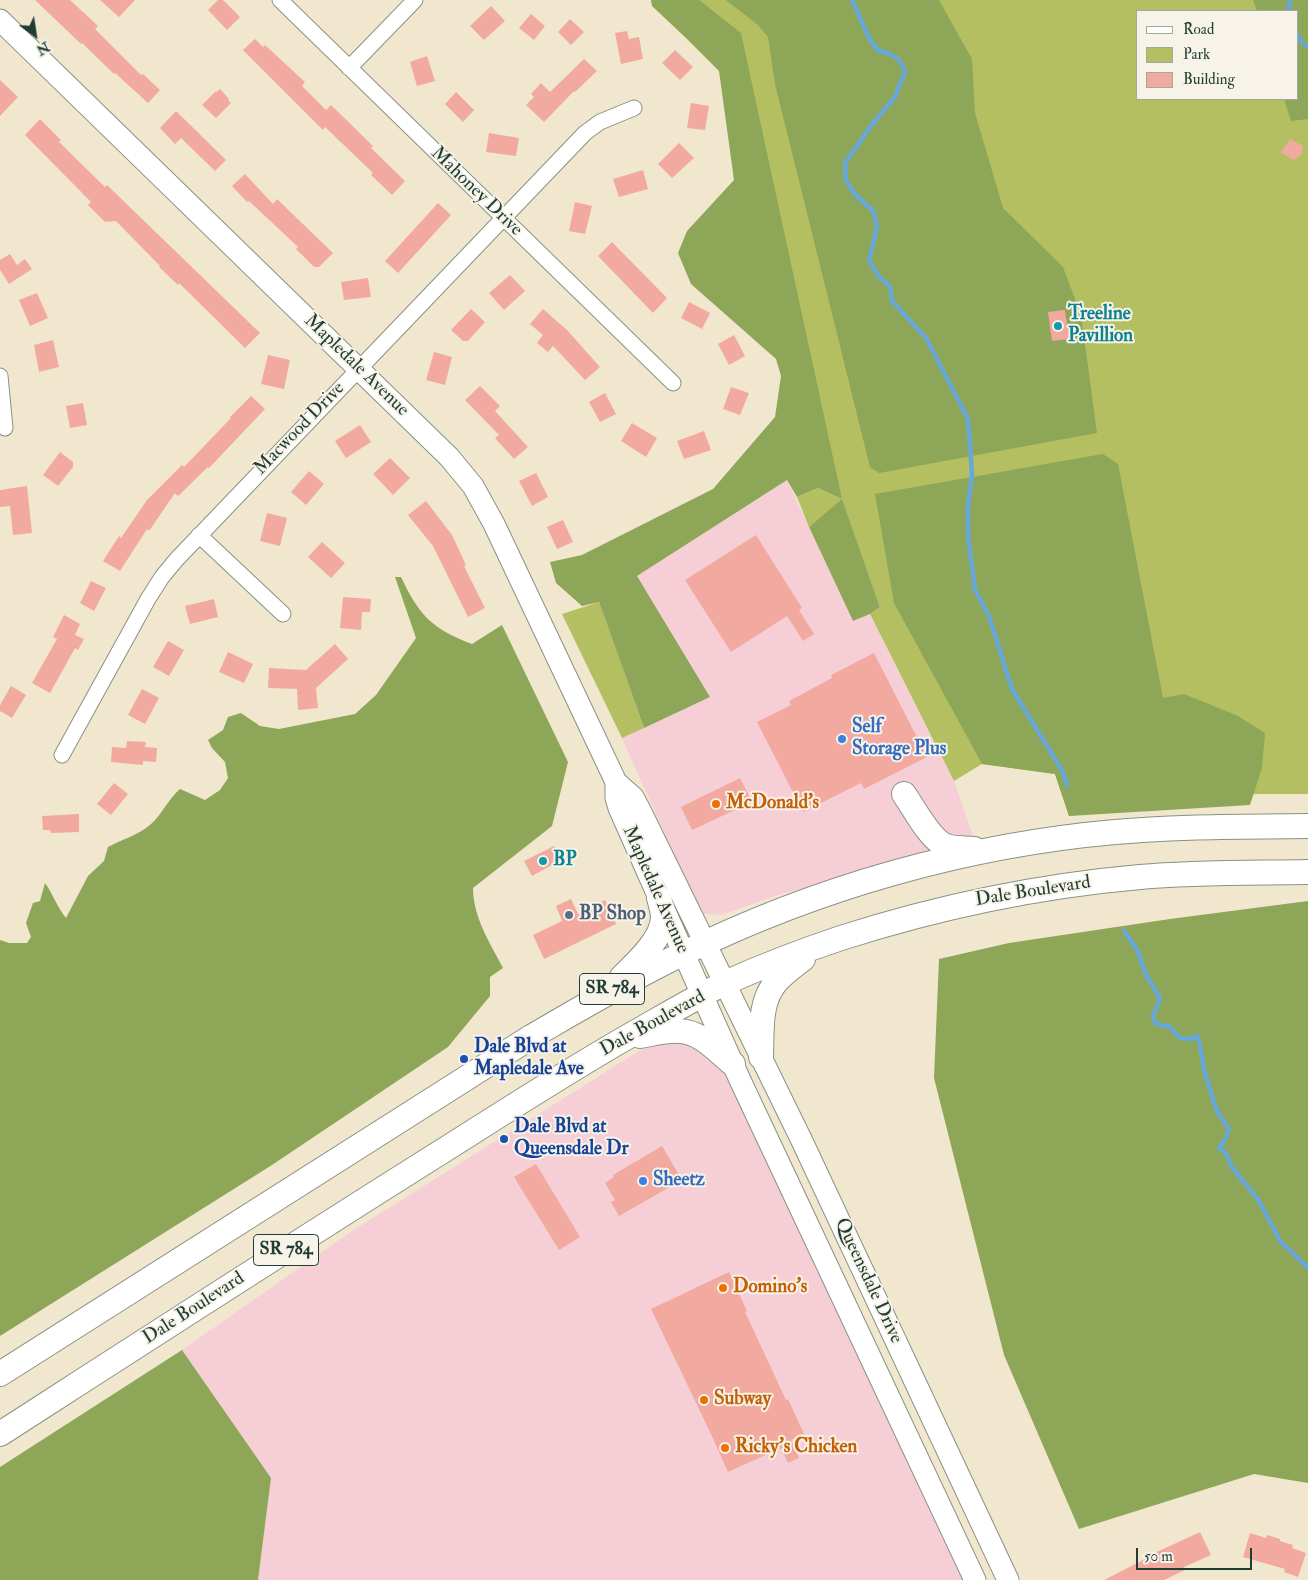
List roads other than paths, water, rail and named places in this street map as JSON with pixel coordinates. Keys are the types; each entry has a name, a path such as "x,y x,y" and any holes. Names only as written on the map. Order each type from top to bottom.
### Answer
{"main road":[{"path":"904,794 939,842 948,846 988,851"},
{"name":"SR 784","path":"0,1374 531,1037 609,991 705,943 771,915 921,866 988,851 1059,839 1115,832 1308,826"},
{"name":"Dale Boulevard","path":"0,1434 372,1194 626,1038 725,984 820,946 952,906 998,896 1075,884 1161,876 1308,872"},
{"path":"609,991 640,960 655,940 663,922 659,898"},
{"path":"761,1057 762,1016 768,994 782,976 820,946"},
{"path":"626,1038 685,1031 698,1036 733,1064"}],"street":[{"name":"Mahoney Drive","path":"280,0 673,383"},
{"path":"350,68 415,0"},
{"name":"Mapledale Avenue","path":"0,20 359,368 449,457 473,486 505,547 616,782 636,802 725,984"},
{"name":"Macwood Drive","path":"62,755 153,592 176,560 198,535 585,133 600,122 634,108"},
{"path":"0,376 5,428"},
{"path":"198,535 283,614"},
{"name":"Mapledale Avenue","path":"616,782 616,798 619,808 702,995"},
{"name":"Queensdale Drive","path":"725,984 1008,1580"},
{"name":"Queensdale Drive","path":"702,995 975,1580"}],"waterway":[{"path":"852,0 870,40 878,50 890,54 899,60 905,71 895,97 870,127 845,163 846,180 854,193 874,212 877,228 869,261 880,278 890,286 892,301 926,338 968,419 972,474 968,506 968,536 975,590 989,616 1012,689 1063,772 1067,785"},
{"path":"1288,10 1290,0"},
{"path":"1298,36 1302,43 1308,46"},
{"path":"1124,931 1138,951 1145,973 1160,998 1153,1017 1156,1024 1170,1027 1180,1038 1192,1039 1197,1036 1199,1040 1204,1070 1217,1111 1229,1129 1225,1140 1219,1148 1226,1153 1231,1166 1259,1201 1280,1241 1308,1268"}],"place":[{"name":"Treeline Pavillion","path":"1058,326"},
{"name":"Self Storage Plus","path":"842,739"},
{"name":"McDonald's","path":"716,804"},
{"name":"BP","path":"543,861"},
{"name":"BP Shop","path":"569,915"},
{"name":"Dale Blvd at Mapledale Ave","path":"464,1059"},
{"name":"Dale Blvd at Queensdale Dr","path":"504,1139"},
{"name":"Sheetz","path":"643,1181"},
{"name":"Domino's","path":"723,1288"},
{"name":"Subway","path":"704,1400"},
{"name":"Ricky's Chicken","path":"725,1448"}]}
